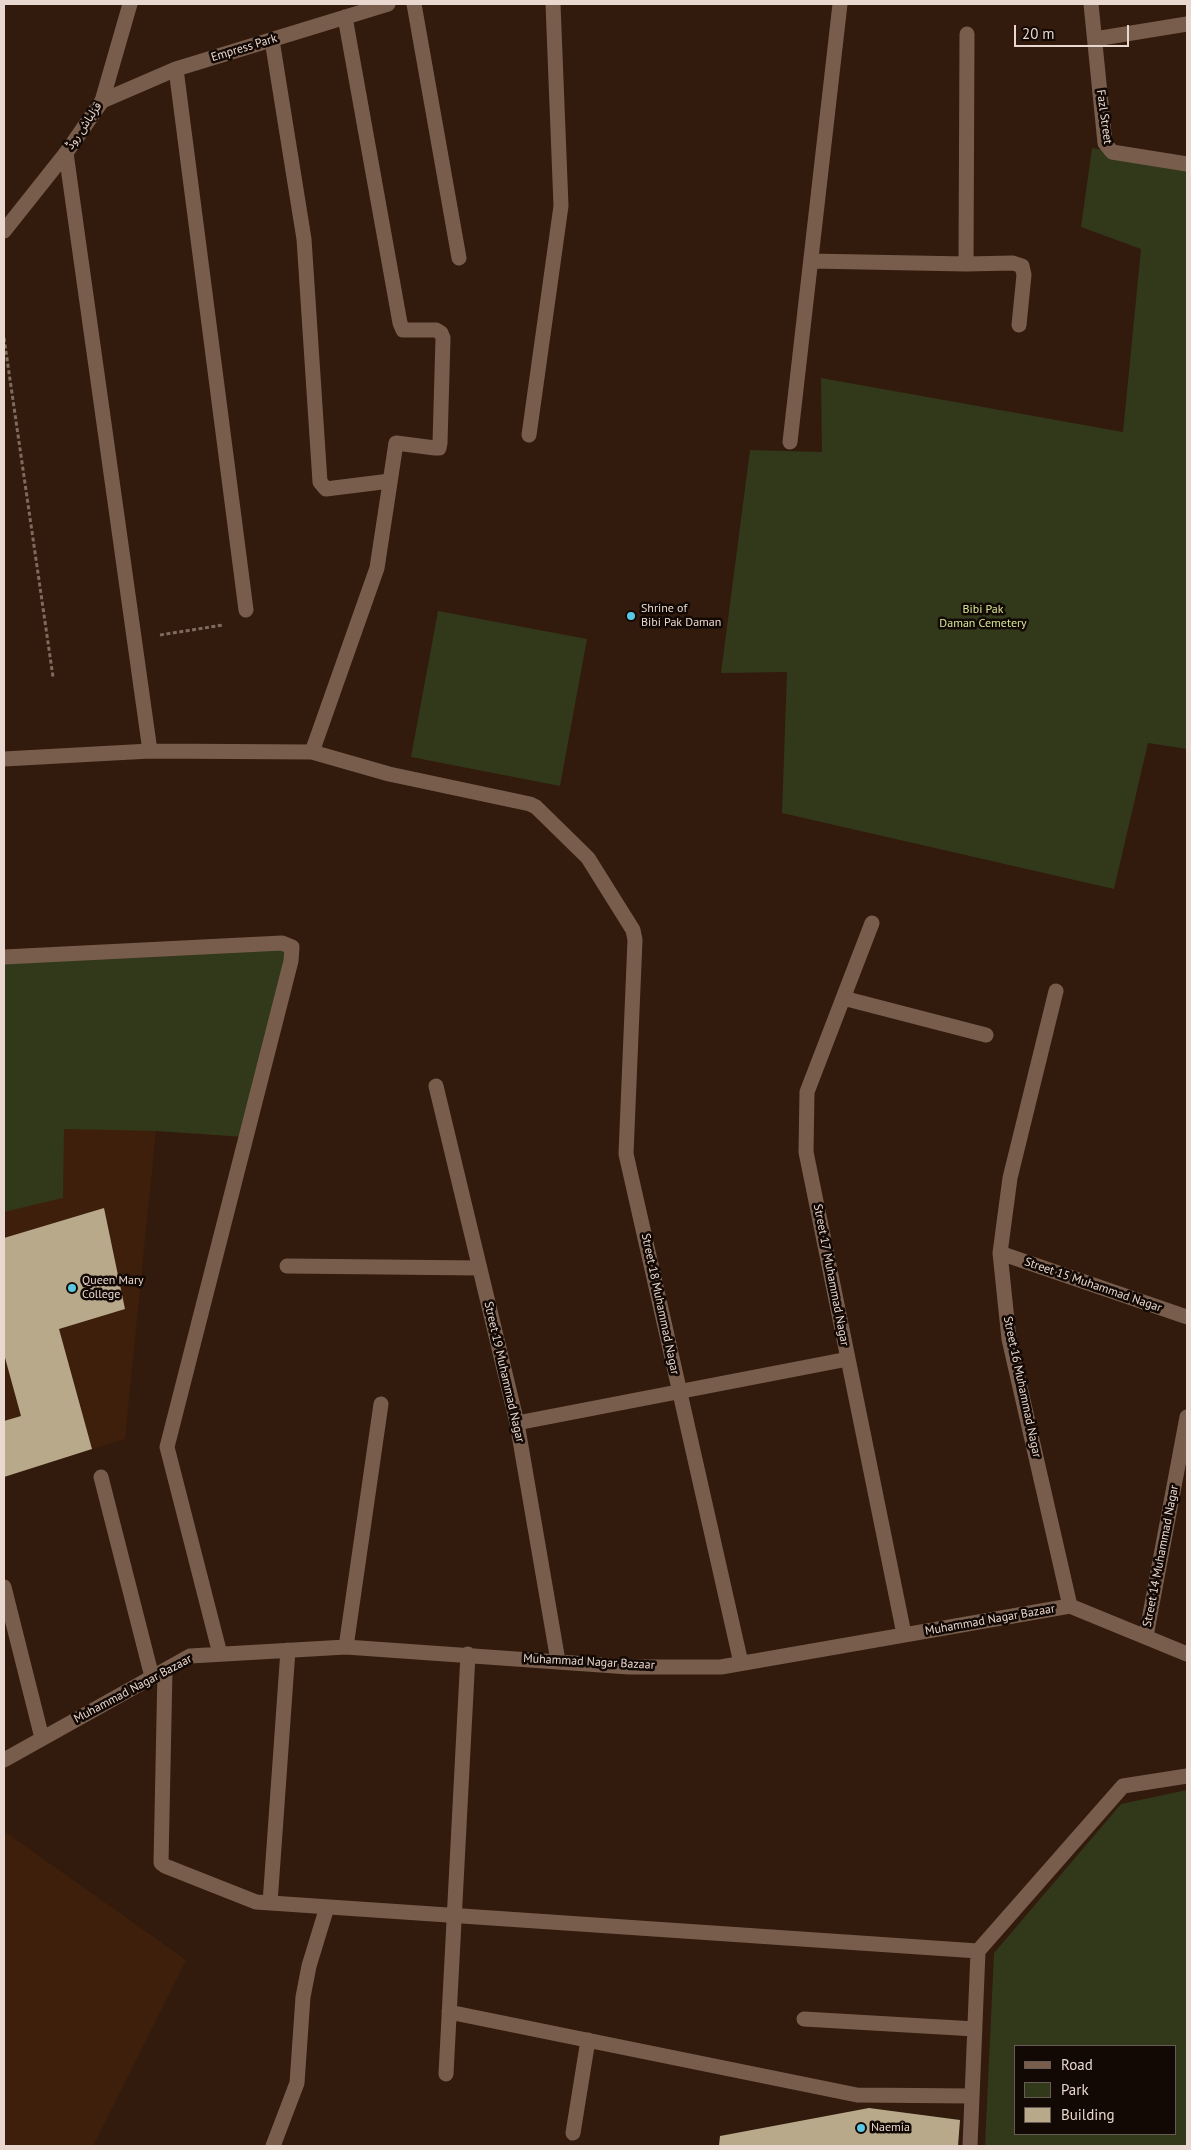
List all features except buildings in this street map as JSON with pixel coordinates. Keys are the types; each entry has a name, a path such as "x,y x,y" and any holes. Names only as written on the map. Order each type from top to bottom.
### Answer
{"street":[{"name":"قزلباش روڈ","path":"4,231 66,153 102,101 130,4"},
{"name":"Empress Park","path":"102,101 176,69 388,4"},
{"path":"414,4 459,258"},
{"path":"529,435 562,206 553,4"},
{"path":"790,442 840,4"},
{"name":"Fazl Street","path":"1091,4 1105,143 1108,149 1112,152 1187,164"},
{"path":"4,759 150,751 312,752 377,568 396,443 439,448 443,338 441,333 436,330 403,330 400,323 346,17"},
{"path":"1095,39 1187,24"},
{"path":"966,34 966,264"},
{"path":"272,40 304,239 320,482 326,489 390,481"},
{"path":"176,69 246,610"},
{"path":"66,153 150,751"},
{"path":"811,261 1013,263 1022,266 1024,275 1019,325"},
{"name":"Street 18 Muhammad Nagar","path":"312,752 388,774 522,802 536,807 588,858 633,930 635,940 626,1154 741,1663"},
{"name":"Street 17 Muhammad Nagar","path":"872,922 808,1092 806,1152 904,1634"},
{"path":"4,957 282,944 292,948 291,961 167,1447 220,1654"},
{"name":"Street 16 Muhammad Nagar","path":"1056,992 1010,1178 1000,1253 1009,1339 1070,1606"},
{"path":"843,998 986,1035"},
{"name":"Street 19 Muhammad Nagar","path":"436,1086 517,1423 558,1661"},
{"name":"Street 15 Muhammad Nagar","path":"1000,1253 1187,1318"},
{"path":"287,1266 480,1268"},
{"path":"517,1423 848,1359"},
{"path":"346,1647 381,1404"},
{"name":"Street 14 Muhammad Nagar","path":"1146,1636 1187,1417"},
{"path":"101,1477 152,1677"},
{"path":"4,1587 42,1738"},
{"name":"Muhammad Nagar Bazaar","path":"4,1760 190,1656 346,1647 629,1666 721,1666 1070,1606 1187,1654"},
{"path":"270,1903 288,1650"},
{"path":"446,2074 468,1654"},
{"path":"165,1670 161,1862 165,1866 256,1902 978,1951"},
{"path":"970,2146 978,1951 1123,1786 1187,1776"},
{"path":"273,2146 297,2083 303,1998 309,1966 327,1907"},
{"path":"449,2012 857,2095 972,2096"},
{"path":"804,2019 974,2029"},
{"path":"573,2133 588,2040"}],"path":[{"path":"4,338 53,677"},
{"path":"135,639 242,622 246,617 246,610"}],"shaded area":[{"name":"Queen Mary College","path":"4,957 245,1137 156,1131 125,1439 4,1477"},
{"path":"4,1831 186,1960 93,2146 4,2146"}],"green space":[{"name":"Bibi Pak Daman Cemetery","path":"1092,148 1187,164 1187,749 1148,743 1114,889 782,813 787,672 721,673 750,450 822,452 821,378 1123,432 1141,249 1081,227"},
{"path":"438,611 587,639 560,786 411,757"},
{"path":"292,947 245,1137 156,1131 64,1129 63,1198 4,1212 4,957"},
{"path":"1187,1790 1187,2146 985,2146 994,1953 1121,1804"}],"place":[{"name":"Shrine of Bibi Pak Daman","path":"631,616"},
{"name":"Queen Mary College","path":"72,1288"},
{"name":"Naemia","path":"861,2128"}]}
